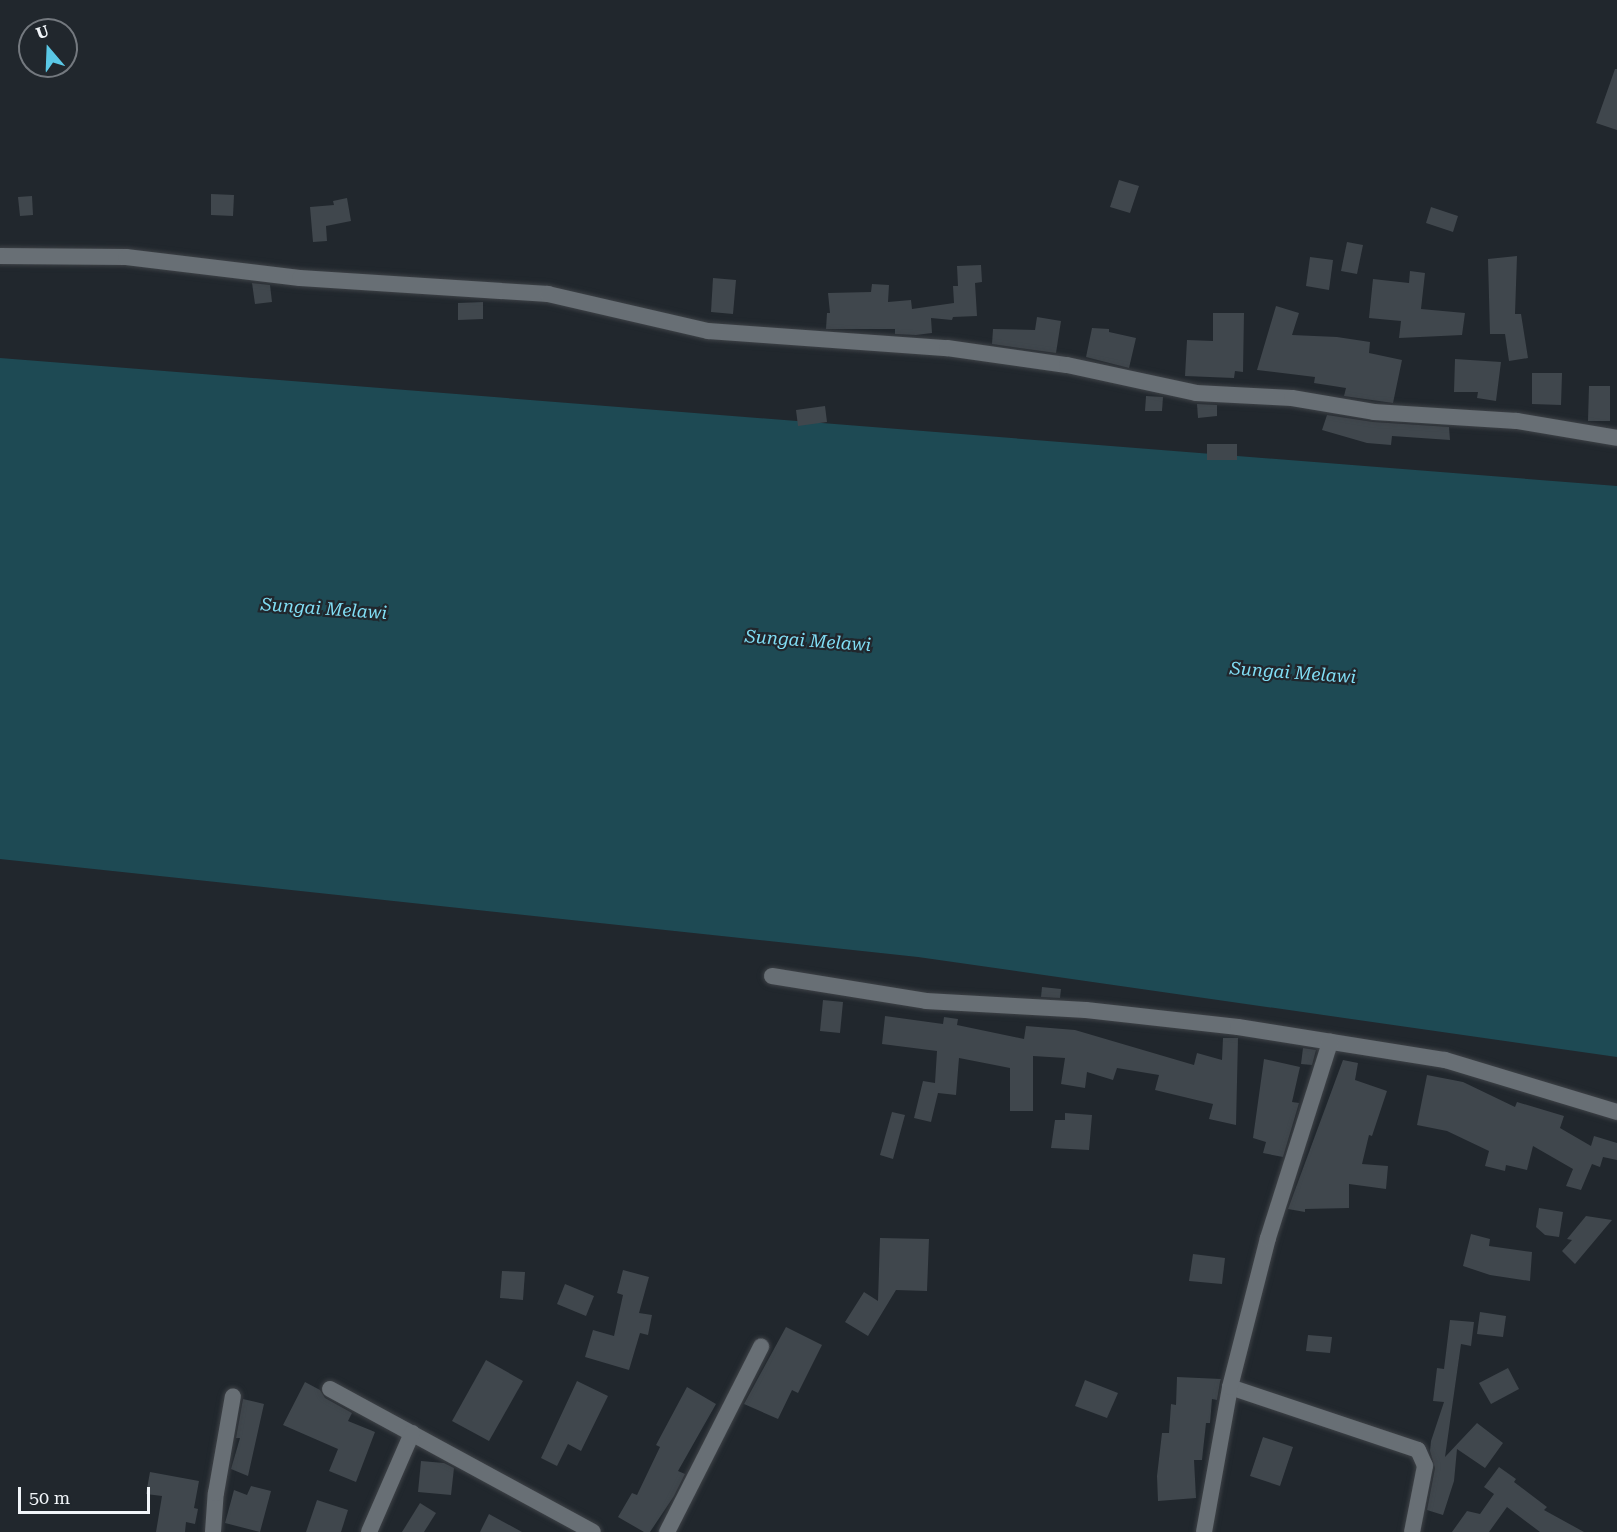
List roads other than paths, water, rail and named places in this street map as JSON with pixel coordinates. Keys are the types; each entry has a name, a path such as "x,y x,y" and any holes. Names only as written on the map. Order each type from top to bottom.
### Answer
{"street":[{"path":"0,255 126,257 311,279 548,294 708,331 947,348 1067,365 1196,393 1292,398 1374,412 1517,421 1617,438"},
{"path":"772,976 926,1001 1086,1010 1238,1027 1445,1060 1617,1112"},
{"path":"1204,1532 1230,1387 1268,1238 1330,1042"},
{"path":"668,1532 761,1347"},
{"path":"1230,1387 1418,1450 1425,1466 1412,1532"},
{"path":"330,1389 412,1433 572,1528 593,1532"},
{"path":"213,1532 216,1493 233,1396"},
{"path":"369,1532 412,1433"}],"water":[{"name":"Sungai Melawi","path":"0,358 1617,486 1617,1057 918,957 0,859"}]}
